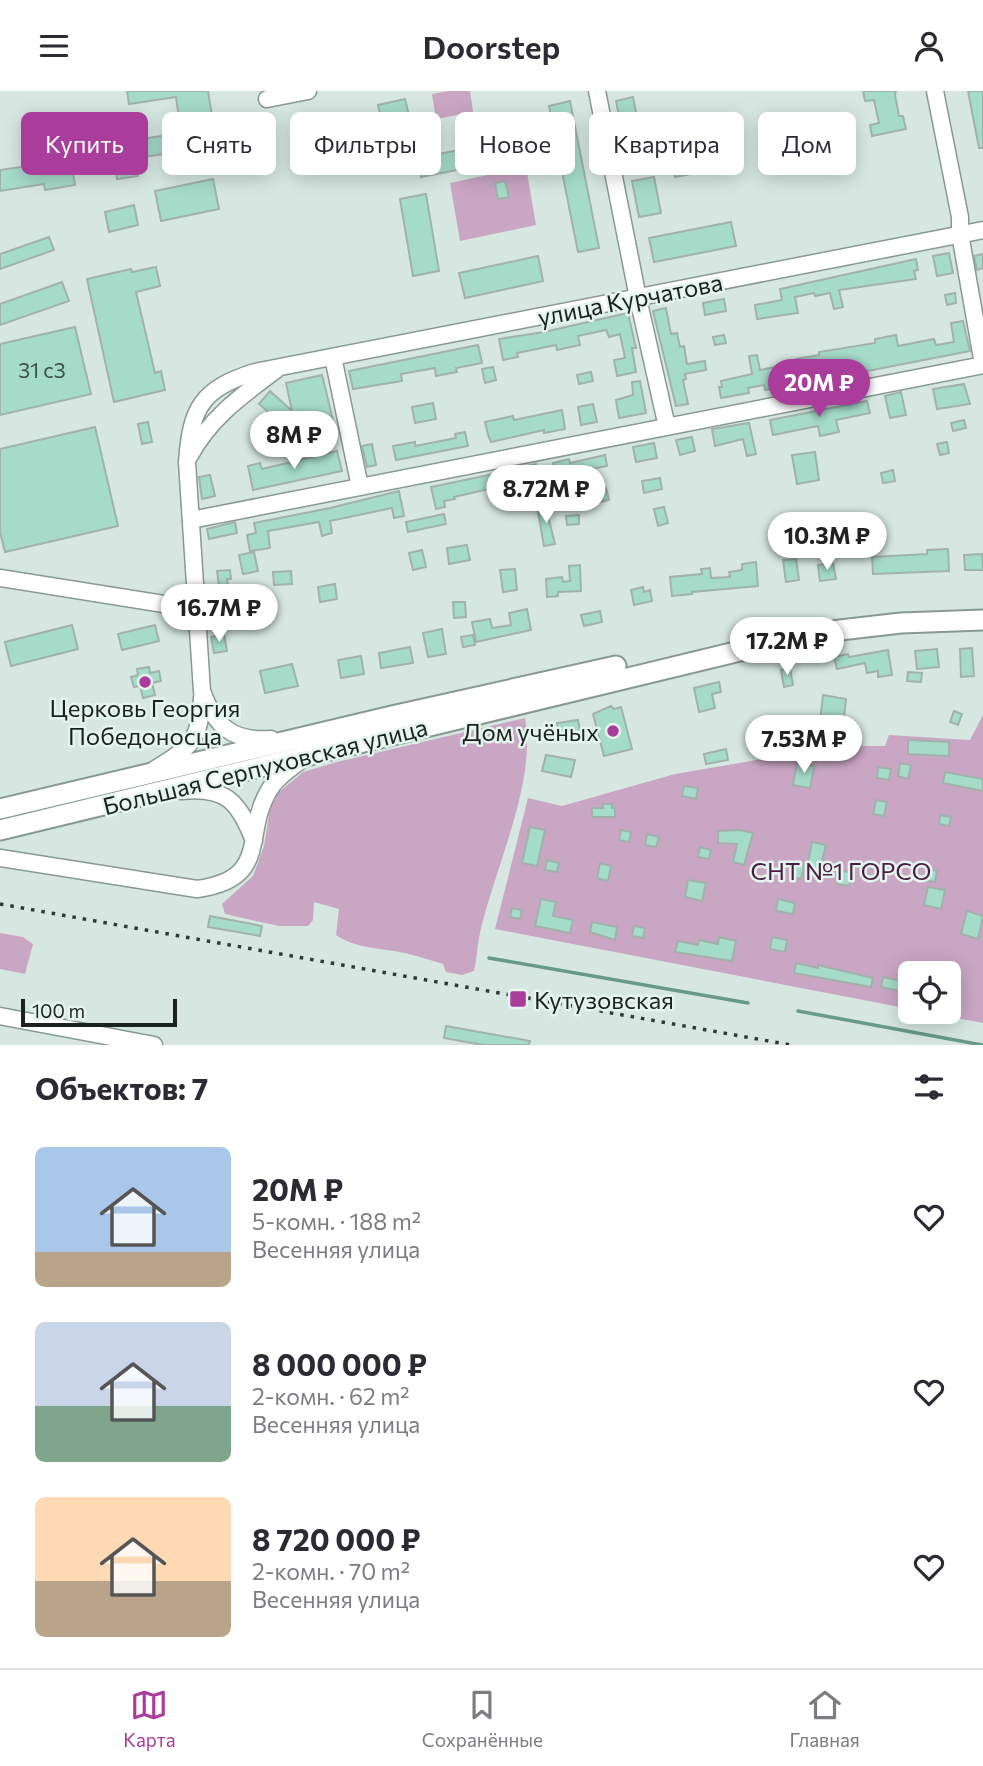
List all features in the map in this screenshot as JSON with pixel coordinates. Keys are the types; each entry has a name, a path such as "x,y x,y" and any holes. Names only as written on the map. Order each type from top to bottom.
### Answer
{"main road":[{"name":"Большая Серпуховская улица","path":"0,829 148,785 799,625 887,613 983,608"},
{"name":"Большая Серпуховская улица","path":"310,744 814,633 901,623 983,620"},
{"name":"Большая Серпуховская улица","path":"0,809 148,785"}],"street":[{"path":"267,99 308,91"},
{"path":"597,91 638,299 667,427"},
{"path":"191,520 983,365 960,234 960,217 935,91"},
{"name":"улица Курчатова","path":"202,691 187,462 189,431 202,401 223,384 255,372 983,230"},
{"path":"333,358 360,487"},
{"path":"0,577 170,605 196,603"},
{"path":"202,691 215,718 228,731 240,737 251,741 310,744"},
{"path":"148,785 192,742 201,713 202,691"},
{"path":"0,858 197,889 216,886 238,874 246,864 268,792 310,744"},
{"path":"148,785 205,792 228,798 237,804 244,815 254,841"},
{"path":"0,1016 154,1045"}],"green space":[{"path":"470,91 473,112 455,112 455,115 441,118 441,112 435,112 432,94"},
{"path":"488,175 527,175 536,225 460,241 450,183"},
{"name":"СНТ №1 ГОРСО","path":"983,715 983,1023 961,1019 961,961 898,961 898,1007 495,929 528,798 562,806 675,774 839,746 885,746 889,735 970,740"},
{"path":"525,718 527,743 520,798 486,908 474,971 462,975 446,972 443,964 344,940 336,935 339,909 314,902 313,920 308,926 279,926 225,914 222,904 253,876 264,846 270,809 278,793 303,772"},
{"path":"0,933 23,937 33,944 25,974 0,969"}],"building":[{"path":"127,91 208,91 211,112 178,112 176,97 129,104"},
{"path":"863,91 896,91 899,116 903,116 906,129 872,136 870,125 879,123 874,100 865,101"},
{"path":"968,91 983,91 983,148 979,148"},
{"path":"633,97 636,112 618,112 616,101"},
{"path":"405,99 408,112 380,112 378,105"},
{"path":"570,101 572,112 550,112 549,106"},
{"path":"575,126 599,248 578,252 563,175 575,175"},
{"path":"162,136 162,154 148,156 148,138"},
{"path":"455,151 455,170 441,173 441,153"},
{"path":"21,167 21,175 73,175 75,185 45,190 44,184 0,191 0,170"},
{"path":"116,175 138,175 138,176 117,179"},
{"path":"654,177 661,213 639,217 632,181"},
{"path":"213,179 219,209 161,221 155,191"},
{"path":"505,181 509,197 498,199 495,183"},
{"path":"426,194 439,271 413,276 400,199"},
{"path":"134,205 138,225 109,232 105,212"},
{"path":"731,222 736,246 654,262 649,238"},
{"path":"49,237 54,250 0,269 0,254"},
{"path":"949,253 953,273 937,276 933,256"},
{"path":"983,254 983,268 977,270 974,256"},
{"path":"538,256 543,281 465,298 459,273"},
{"path":"916,259 916,279 839,290 843,307 834,309 830,293 815,296 814,293 795,297 798,313 757,319 755,305 782,300 780,289"},
{"path":"156,267 160,286 136,292 155,373 161,371 165,390 114,402 87,279 131,269 132,272"},
{"path":"62,282 69,301 0,325 0,304"},
{"path":"955,293 956,303 947,305 945,295"},
{"path":"724,299 726,311 705,315 703,303"},
{"path":"666,308 671,334 677,333 680,347 684,346 687,364 705,361 706,370 685,374 686,379 683,380 688,404 676,406 653,311"},
{"path":"628,313 636,348 632,348 636,372 617,376 614,360 625,358 620,334 609,337 606,330 578,336 580,345 557,350 556,345 517,353 518,357 503,360 499,339"},
{"path":"963,321 970,351 801,384 796,359 819,355 819,352 875,343 875,339 896,335 898,346 934,339 936,345 954,342 951,323"},
{"path":"75,327 91,394 0,415 0,344"},
{"path":"724,335 726,343 715,345 713,337"},
{"path":"478,345 482,363 456,368 457,372 436,376 435,368 401,374 402,381 353,389 349,371"},
{"path":"757,355 760,370 781,366 785,386 765,390 764,385 748,388 749,393 721,398 721,381 752,374 749,356"},
{"path":"493,367 496,380 485,383 482,369"},
{"path":"591,372 593,381 579,384 577,375"},
{"path":"322,375 333,420 304,426 305,431 295,433 292,422 282,424 259,404 270,391 292,411 286,383"},
{"path":"640,381 646,413 619,418 616,400 633,395 632,382"},
{"path":"964,384 970,404 937,409 933,389"},
{"path":"901,392 906,415 890,418 885,396"},
{"path":"867,401 870,413 836,420 839,432 820,436 818,426 773,435 770,420"},
{"path":"433,403 436,419 415,423 412,407"},
{"path":"593,404 597,422 581,425 578,407"},
{"path":"562,410 565,429 544,433 544,430 491,442 488,435 485,422 513,416 514,420"},
{"path":"964,420 966,428 953,431 951,423"},
{"path":"148,422 152,442 142,444 138,424"},
{"path":"271,423 273,432 254,436 252,428"},
{"path":"749,423 756,454 747,456 743,439 715,446 712,429"},
{"path":"95,427 118,526 5,552 0,532 0,449"},
{"path":"465,432 468,446 396,460 393,446 415,442 415,446 456,438 455,434"},
{"path":"692,437 695,451 680,455 676,440"},
{"path":"947,442 949,453 940,455 937,444"},
{"path":"654,443 657,458 636,462 633,447"},
{"path":"372,444 376,465 367,467 362,446"},
{"path":"337,451 342,471 253,490 248,466 260,463 262,469"},
{"path":"815,452 819,480 797,484 792,455"},
{"path":"605,455 607,466 592,469 594,478 581,481 579,476 557,481 553,463 569,459 570,463"},
{"path":"536,464 540,483 527,486 523,467"},
{"path":"893,470 895,481 883,483 881,473"},
{"path":"508,471 511,489 494,493 493,488 454,497 455,499 444,501 445,507 436,509 431,487"},
{"path":"210,475 215,496 202,499 199,477"},
{"path":"660,478 662,489 644,493 642,481"},
{"path":"606,488 609,500 596,503 593,490"},
{"path":"399,491 404,516 394,518 392,508 330,521 332,533 322,536 319,522 268,531 270,548 250,551 247,535 256,533 254,523"},
{"path":"549,503 551,511 547,512 555,544 544,546 537,506"},
{"path":"664,507 668,523 658,526 654,509"},
{"path":"444,514 446,524 408,532 406,522"},
{"path":"579,515 579,524 567,525 566,516"},
{"path":"235,522 237,533 209,539 207,529"},
{"path":"854,526 857,551 840,552 837,528"},
{"path":"467,545 470,560 449,564 447,548"},
{"path":"948,549 949,571 873,574 872,557 927,554 927,550"},
{"path":"422,550 426,567 413,570 409,553"},
{"path":"254,552 258,571 243,574 239,555"},
{"path":"982,554 983,570 965,570 964,555"},
{"path":"796,559 799,580 786,582 783,560"},
{"path":"756,562 758,586 672,596 670,577 702,574 701,569 710,568 711,578 730,577 729,572 742,570 742,564"},
{"path":"833,563 836,579 820,581 818,565"},
{"path":"580,565 581,591 558,592 558,596 547,597 546,579 562,577 563,582 570,581 569,566"},
{"path":"515,569 517,590 503,592 500,570"},
{"path":"230,570 231,579 227,579 231,611 215,612 214,586 219,586 217,571"},
{"path":"291,571 292,584 274,585 273,572"},
{"path":"335,584 337,599 320,602 318,587"},
{"path":"643,587 644,592 650,590 652,601 634,605 631,590"},
{"path":"453,602 465,602 466,617 454,618"},
{"path":"527,609 531,630 476,642 472,622 490,619 492,628 511,625 509,613"},
{"path":"600,611 602,622 584,626 581,615"},
{"path":"72,625 78,649 11,666 5,642"},
{"path":"155,625 159,641 122,650 118,634"},
{"path":"442,629 446,654 428,657 423,633"},
{"path":"224,634 227,651 214,653 211,637"},
{"path":"473,635 475,645 463,647 461,637"},
{"path":"410,647 413,663 381,668 379,653"},
{"path":"972,648 974,676 961,677 960,649"},
{"path":"937,649 939,667 917,669 915,651"},
{"path":"888,650 892,675 878,677 878,671 867,673 865,663 837,669 834,657 848,654 849,657"},
{"path":"361,656 364,674 341,678 338,660"},
{"path":"292,664 298,686 265,693 260,671"},
{"name":"Церковь Георгия Победоносца","path":"149,667 150,673 159,671 161,681 152,683 155,695 143,698 140,686 134,687 131,677 138,675 137,669"},
{"path":"790,668 793,685 784,687 781,670"},
{"path":"908,672 922,673 921,682 907,681"},
{"path":"719,682 721,692 712,694 715,708 699,712 694,688"},
{"path":"823,695 846,699 842,734 819,731"},
{"name":"Дом учёных","path":"611,706 614,709 621,707 632,749 604,756 593,714"},
{"path":"954,711 962,714 958,725 950,722"},
{"path":"578,720 581,736 560,739 557,723"},
{"path":"908,740 949,742 949,756 908,754"},
{"path":"726,749 728,760 706,764 704,754"},
{"path":"546,755 575,760 571,777 542,771"},
{"path":"797,763 814,766 810,788 793,785"},
{"path":"900,763 911,765 908,779 898,776"},
{"path":"878,767 891,769 889,780 877,778"},
{"path":"945,772 983,779 983,791 943,783"},
{"path":"684,786 698,788 696,799 682,796"},
{"path":"876,800 887,802 884,816 873,814"},
{"path":"603,804 612,804 615,817 592,817 592,808 603,808"},
{"path":"940,815 951,817 949,826 939,824"},
{"path":"530,827 545,830 537,866 522,863"},
{"path":"621,830 631,832 629,842 619,840"},
{"path":"740,830 753,833 744,865 733,862 737,844 718,843 718,831"},
{"path":"647,834 659,837 656,847 645,845"},
{"path":"812,842 826,845 818,875 806,873"},
{"path":"700,847 711,850 709,859 698,857"},
{"path":"547,860 559,863 557,872 545,870"},
{"path":"600,863 611,866 608,881 597,878"},
{"path":"796,864 804,866 801,879 793,877"},
{"path":"926,869 937,871 935,882 924,880"},
{"path":"840,870 852,873 849,886 837,884"},
{"path":"688,880 706,883 702,901 685,897"},
{"path":"928,887 945,890 941,909 924,905"},
{"path":"541,899 556,902 553,916 573,920 570,933 535,926"},
{"path":"778,899 795,903 793,914 776,911"},
{"path":"512,908 522,910 520,919 510,917"},
{"path":"967,911 983,916 978,939 961,934"},
{"path":"210,916 262,926 260,936 208,927"},
{"path":"592,922 617,927 615,940 590,932"},
{"path":"634,926 645,928 643,938 632,936"},
{"path":"719,937 736,941 732,961 675,952 678,941 698,945 699,940 718,944"},
{"path":"772,937 787,940 785,952 770,949"},
{"path":"796,963 818,968 818,965 873,978 871,987 794,973"},
{"path":"883,977 898,980 898,991 881,987"},
{"path":"446,1026 530,1041 529,1045 483,1045 444,1038"}],"waterway":[{"path":"489,958 748,1003"},
{"path":"798,1011 982,1045"}],"railway":[{"path":"0,904 791,1045"}],"place":[{"name":"Церковь Георгия Победоносца","path":"145,682"},
{"name":"Дом учёных","path":"613,731"},
{"name":"Кутузовская","path":"518,999"}]}
